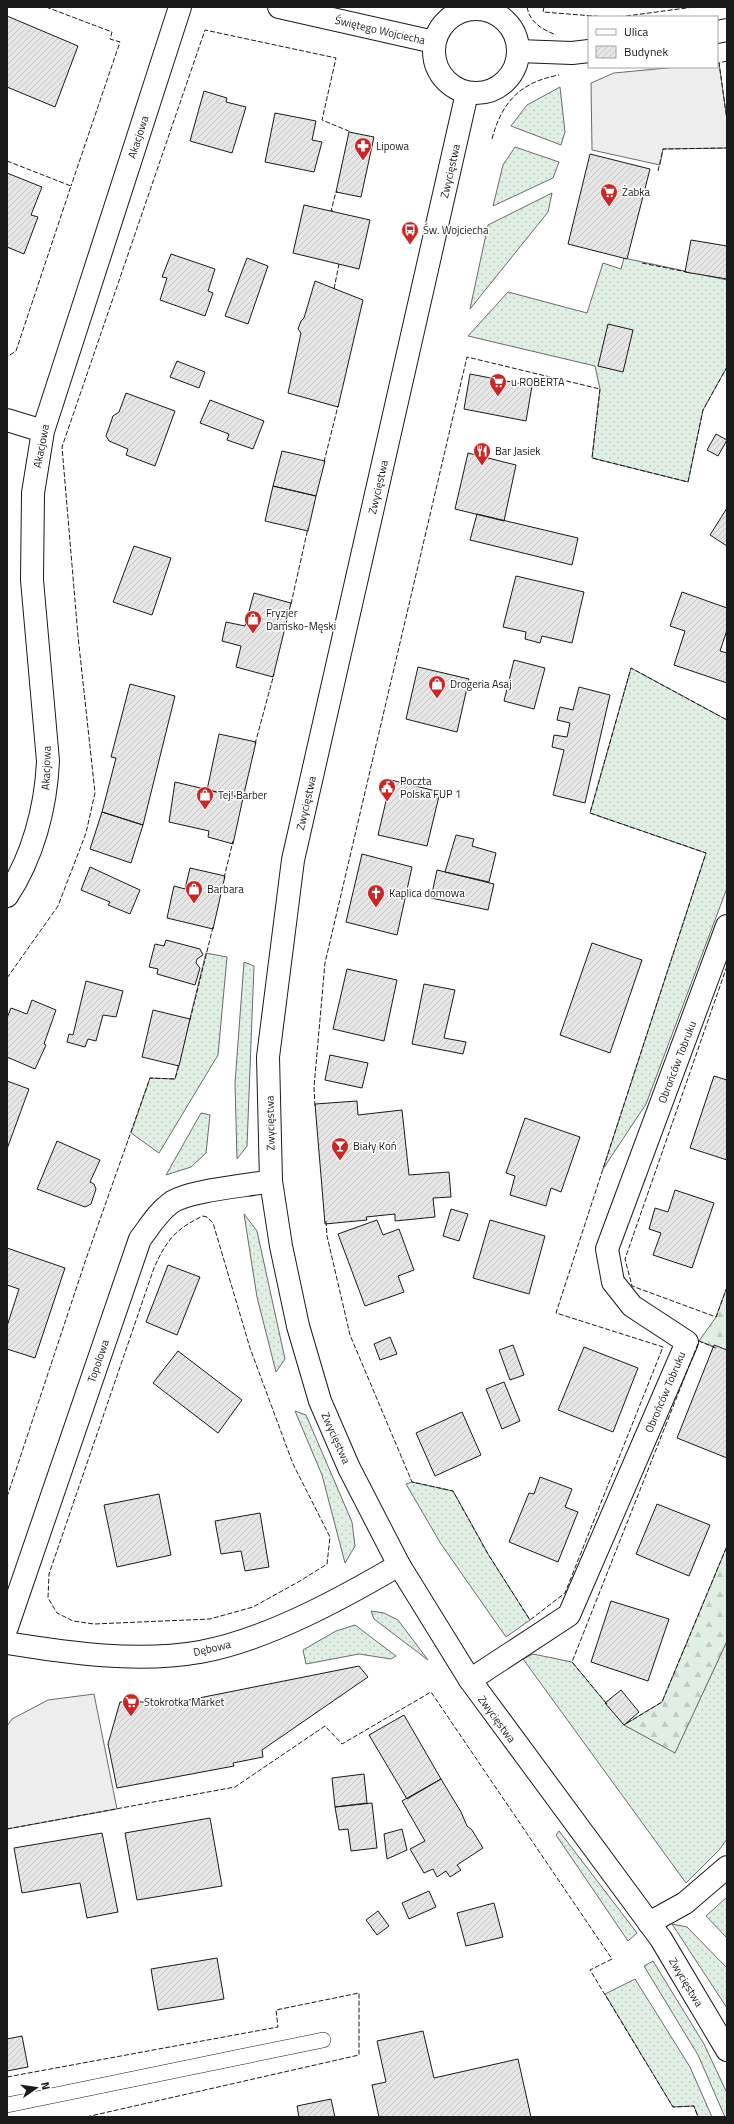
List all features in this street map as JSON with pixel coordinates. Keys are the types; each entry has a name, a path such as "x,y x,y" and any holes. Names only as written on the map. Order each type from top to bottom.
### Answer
{"street":[{"name":"Akacjowa","path":"7,896 33,842 47,787 48,753 32,580 33,493 43,431 180,7"},
{"name":"Świętego Wojciecha","path":"279,7 434,42"},
{"path":"485,8 509,24 517,41 518,51 514,69 503,84 486,93 467,93 450,85 438,70 435,61 434,42 440,29 449,18 466,10 485,8"},
{"path":"518,51 572,53 588,51"},
{"name":"Zwycięstwa","path":"467,93 292,860 268,1057 271,1181 281,1246 298,1326 320,1401 349,1468 399,1565 470,1680 661,1939 727,2050"},
{"path":"7,420 43,431"},
{"name":"Obrońców Tobruku","path":"470,1680 569,1615 687,1342 632,1306 613,1282 607,1249 727,926"},
{"name":"Topolowa","path":"7,1627 140,1239 159,1213 173,1202 189,1195 271,1181"},
{"name":"Dębowa","path":"7,1643 67,1653 143,1656 200,1652 255,1637 351,1593 399,1565"},
{"path":"649,1923 685,1903 727,1867"}],"lane":[{"path":"7,2105 323,2040"}],"green space":[{"path":"560,87 565,132 561,145 511,126 527,105"},
{"path":"515,147 559,162 553,178 493,206 503,165"},
{"path":"552,193 548,212 470,309 488,225"},
{"path":"624,258 727,280 727,367 703,410 688,482 592,458 600,389 595,366 468,336 508,292 587,313 603,263 621,269"},
{"path":"631,668 727,720 727,888 646,1104 603,1169 706,853 590,813"},
{"path":"206,953 227,957 218,1055 159,1153 131,1133 150,1078 175,1079"},
{"path":"244,962 254,966 247,1146 237,1159 235,1083"},
{"path":"201,1113 210,1115 206,1153 191,1167 166,1175"},
{"path":"244,1214 257,1231 285,1359 276,1372 257,1297"},
{"path":"727,1287 727,1352 699,1341 716,1317"},
{"path":"295,1411 306,1415 352,1522 355,1546 345,1563 322,1475"},
{"path":"412,1482 453,1491 488,1554 530,1620 506,1637 441,1544 406,1484"},
{"path":"727,1546 727,1641 675,1753 624,1725 662,1702"},
{"path":"371,1611 384,1613 398,1620 428,1660 374,1619"},
{"path":"355,1625 396,1656 391,1659 359,1654 306,1664 303,1650 336,1631"},
{"path":"727,1641 727,1839 719,1850 686,1883 523,1659 533,1654 572,1662 624,1725 675,1752"},
{"path":"559,1831 637,1933 628,1941 556,1835"},
{"path":"727,1897 727,1938 706,1916"},
{"path":"672,1924 687,1927 727,1968 727,2008"},
{"path":"653,1961 704,2044 727,2093 727,2117 725,2117 698,2055 644,1966"},
{"path":"635,1979 690,2067 712,2117 698,2117 694,2106 673,2107 605,1994"}],"shaded area":[{"path":"719,63 727,120 727,148 663,149 660,165 592,150 591,83 614,73 666,68 718,68"},
{"path":"94,1694 117,1809 7,1829 7,1726 12,1719 48,1700"}],"building":[{"path":"7,16 78,46 55,107 7,87"},
{"path":"204,91 227,98 226,102 246,107 232,153 190,141"},
{"path":"275,113 316,121 312,140 322,142 314,172 265,162"},
{"path":"349,132 374,137 361,197 336,192"},
{"name":"Żabka","path":"590,154 650,169 627,259 568,244"},
{"path":"7,173 42,187 31,215 38,217 24,254 7,247"},
{"path":"304,205 370,220 359,269 293,253"},
{"path":"691,240 727,246 727,279 685,272"},
{"path":"171,254 215,269 208,291 213,293 205,316 160,300 167,278 162,277"},
{"path":"247,258 268,266 248,324 225,316"},
{"path":"315,281 363,300 338,407 288,393 301,333 298,329 304,318"},
{"path":"608,324 633,330 623,372 598,366"},
{"path":"177,361 205,372 199,388 170,377"},
{"name":"u ROBERTA","path":"470,374 532,386 526,421 464,409"},
{"path":"126,393 175,411 155,466 126,455 128,449 109,441 106,436 113,416 119,412"},
{"path":"210,400 264,421 253,449 227,440 229,434 200,423"},
{"path":"716,434 727,440 718,456 707,450"},
{"path":"282,451 325,461 316,496 273,486"},
{"path":"468,453 516,465 504,521 455,509"},
{"path":"273,486 316,496 308,531 265,521"},
{"path":"727,508 727,546 710,535"},
{"path":"477,514 578,538 572,565 470,540"},
{"path":"134,546 171,558 152,615 113,602"},
{"path":"516,576 584,592 572,643 542,636 540,643 525,639 526,632 503,627"},
{"path":"682,592 727,608 727,630 720,651 727,653 727,683 674,665 685,631 670,626"},
{"name":"Fryzjer Damsko-Męski","path":"254,593 291,603 273,677 236,667 241,646 222,641 226,622 245,626"},
{"path":"514,660 545,668 534,709 504,701"},
{"name":"Drogeria Asaj","path":"418,667 469,679 457,732 406,719"},
{"path":"130,684 175,696 143,825 102,812 116,758 111,757"},
{"path":"579,687 610,695 585,803 553,795 564,750 552,747 554,735 567,737 570,723 557,720 560,707 573,710"},
{"path":"219,734 256,742 243,798 207,790"},
{"path":"391,780 440,792 427,846 378,835"},
{"name":"Tej! Barber","path":"175,782 243,798 233,844 208,837 209,831 169,822"},
{"path":"102,812 143,825 131,863 90,849"},
{"path":"456,835 474,839 472,846 496,853 489,882 445,872"},
{"path":"362,854 412,867 397,935 346,922"},
{"path":"90,867 140,890 130,914 108,905 110,902 81,890"},
{"name":"Barbara","path":"190,868 225,876 213,929 167,918 174,886 185,889"},
{"path":"437,870 494,884 488,910 431,898"},
{"path":"166,940 200,949 203,955 197,959 196,963 200,968 195,985 157,974 158,969 149,967 155,944 164,946"},
{"path":"592,943 642,960 610,1053 560,1035"},
{"path":"347,969 397,980 384,1041 333,1029"},
{"path":"86,981 123,991 116,1017 103,1015 96,1041 88,1039 85,1047 67,1042 69,1034 73,1035"},
{"path":"424,984 455,990 444,1038 466,1042 463,1054 412,1044"},
{"path":"32,1000 56,1010 44,1044 46,1045 35,1069 7,1057 7,1018 11,1008 27,1014"},
{"path":"153,1010 190,1019 179,1066 142,1057"},
{"path":"330,1055 368,1063 362,1088 325,1080"},
{"path":"714,1076 727,1080 727,1160 690,1148"},
{"path":"7,1081 29,1089 7,1149"},
{"path":"357,1101 358,1115 402,1110 409,1175 449,1172 451,1197 433,1198 435,1217 395,1221 395,1214 366,1217 367,1220 325,1224 315,1104"},
{"path":"525,1118 580,1137 561,1192 551,1188 546,1206 510,1195 515,1176 506,1173"},
{"path":"57,1141 100,1160 90,1182 94,1184 96,1189 91,1204 85,1207 37,1189"},
{"path":"675,1190 714,1203 692,1268 653,1255 661,1233 649,1229 655,1208 668,1212"},
{"path":"451,1209 468,1214 459,1241 443,1236"},
{"path":"377,1220 383,1235 399,1229 414,1270 398,1276 404,1292 365,1306 338,1234"},
{"path":"490,1220 545,1236 529,1294 473,1278"},
{"path":"7,1248 65,1268 35,1358 7,1349 7,1326 19,1289 7,1285"},
{"path":"168,1265 200,1277 177,1335 146,1322"},
{"path":"390,1337 397,1354 380,1360 374,1344"},
{"path":"513,1345 524,1375 510,1380 499,1350"},
{"path":"714,1345 727,1350 727,1458 677,1438"},
{"path":"584,1347 638,1368 613,1432 558,1410"},
{"path":"178,1351 242,1400 218,1433 153,1383"},
{"path":"504,1382 520,1421 502,1429 486,1389"},
{"path":"462,1412 481,1455 435,1476 416,1433"},
{"path":"540,1477 572,1489 565,1507 578,1512 558,1562 509,1542 529,1493 534,1494"},
{"path":"159,1494 171,1555 117,1567 104,1505"},
{"path":"657,1504 710,1525 689,1576 636,1554"},
{"path":"260,1513 269,1567 245,1571 241,1551 221,1554 215,1521"},
{"path":"611,1601 669,1619 648,1681 591,1662"},
{"path":"359,1666 368,1677 262,1750 263,1757 233,1763 234,1766 117,1788 108,1744 120,1702 179,1702"},
{"path":"621,1690 639,1712 624,1725 605,1703"},
{"path":"404,1715 441,1779 407,1799 369,1735"},
{"path":"364,1774 367,1803 335,1807 332,1778"},
{"path":"441,1779 461,1812 467,1826 472,1830 483,1848 457,1865 461,1870 450,1877 446,1871 437,1877 433,1869 424,1873 410,1849 425,1841 402,1801"},
{"path":"372,1803 377,1848 351,1851 348,1829 339,1830 335,1807"},
{"path":"210,1818 222,1886 137,1900 125,1833"},
{"path":"402,1829 407,1850 387,1859 384,1834"},
{"path":"102,1833 118,1912 87,1918 80,1883 22,1893 14,1848"},
{"path":"429,1891 436,1907 409,1919 402,1903"},
{"path":"494,1903 503,1937 466,1946 457,1913"},
{"path":"378,1911 389,1926 377,1935 366,1920"},
{"path":"217,1958 224,1999 158,2010 151,1969"},
{"path":"423,2031 434,2078 518,2059 531,2117 379,2117 372,2085 386,2082 377,2041"},
{"path":"22,2036 28,2067 7,2071 7,2039"},
{"path":"331,2099 335,2117 299,2117 297,2106"}],"fence":[{"path":"46,7 112,32 110,39 120,42 71,186"},
{"path":"527,7 531,17 537,25 556,35"},
{"path":"544,7 543,12 593,16"},
{"path":"626,16 694,7"},
{"path":"7,978 58,906 86,833 95,793 78,636 62,447 205,30 336,58 322,120 351,132"},
{"path":"727,61 719,63 727,120"},
{"path":"492,139 501,114 515,95 534,83 559,75"},
{"path":"658,171 663,149 727,148"},
{"path":"7,161 71,186 16,351 7,357"},
{"path":"333,211 331,211 336,192 338,192"},
{"path":"642,263 687,272"},
{"path":"334,289 339,264"},
{"path":"315,1106 314,1087 325,963 467,357 600,389 592,458 688,482 703,410 727,367"},
{"path":"324,462 338,406"},
{"path":"291,604 308,528"},
{"path":"326,1221 327,1236 350,1335 412,1482 453,1491 488,1554 530,1620 565,1593 663,1347 556,1313 706,853 590,813 631,668 727,720"},
{"path":"255,744 274,674"},
{"path":"224,878 233,841"},
{"path":"190,1020 213,927"},
{"path":"727,966 625,1259 632,1286 716,1317 727,1287"},
{"path":"7,1497 86,1259 150,1078 175,1079 179,1065"},
{"path":"203,1216 207,1217 213,1223 250,1348 293,1464 330,1537 327,1564 253,1607 210,1619 94,1624 73,1621 57,1613 48,1598 49,1574 154,1268 167,1243 172,1237 185,1226 203,1216"},
{"path":"607,1704 572,1662 699,1341 716,1348"},
{"path":"627,1723 662,1702 727,1546"},
{"path":"7,1829 235,1787 325,1726 342,1744 431,1692 612,1959 590,1970 673,2107 694,2106 698,2117"},
{"path":"7,2077 278,2027 276,2010 359,1993 359,2055 86,2117"}],"place":[{"name":"Lipowa","path":"363,161"},
{"name":"Żabka","path":"609,207"},
{"name":"Św. Wojciecha","path":"410,245"},
{"name":"u ROBERTA","path":"498,397"},
{"name":"Bar Jasiek","path":"482,466"},
{"name":"Fryzjer Damsko-Męski","path":"253,634"},
{"name":"Drogeria Asaj","path":"437,699"},
{"name":"Poczta Polska FUP 1","path":"387,802"},
{"name":"Tej! Barber","path":"205,810"},
{"name":"Barbara","path":"194,904"},
{"name":"Kaplica domowa","path":"376,908"},
{"name":"Biały Koń","path":"340,1161"},
{"name":"Stokrotka Market","path":"131,1717"}]}
